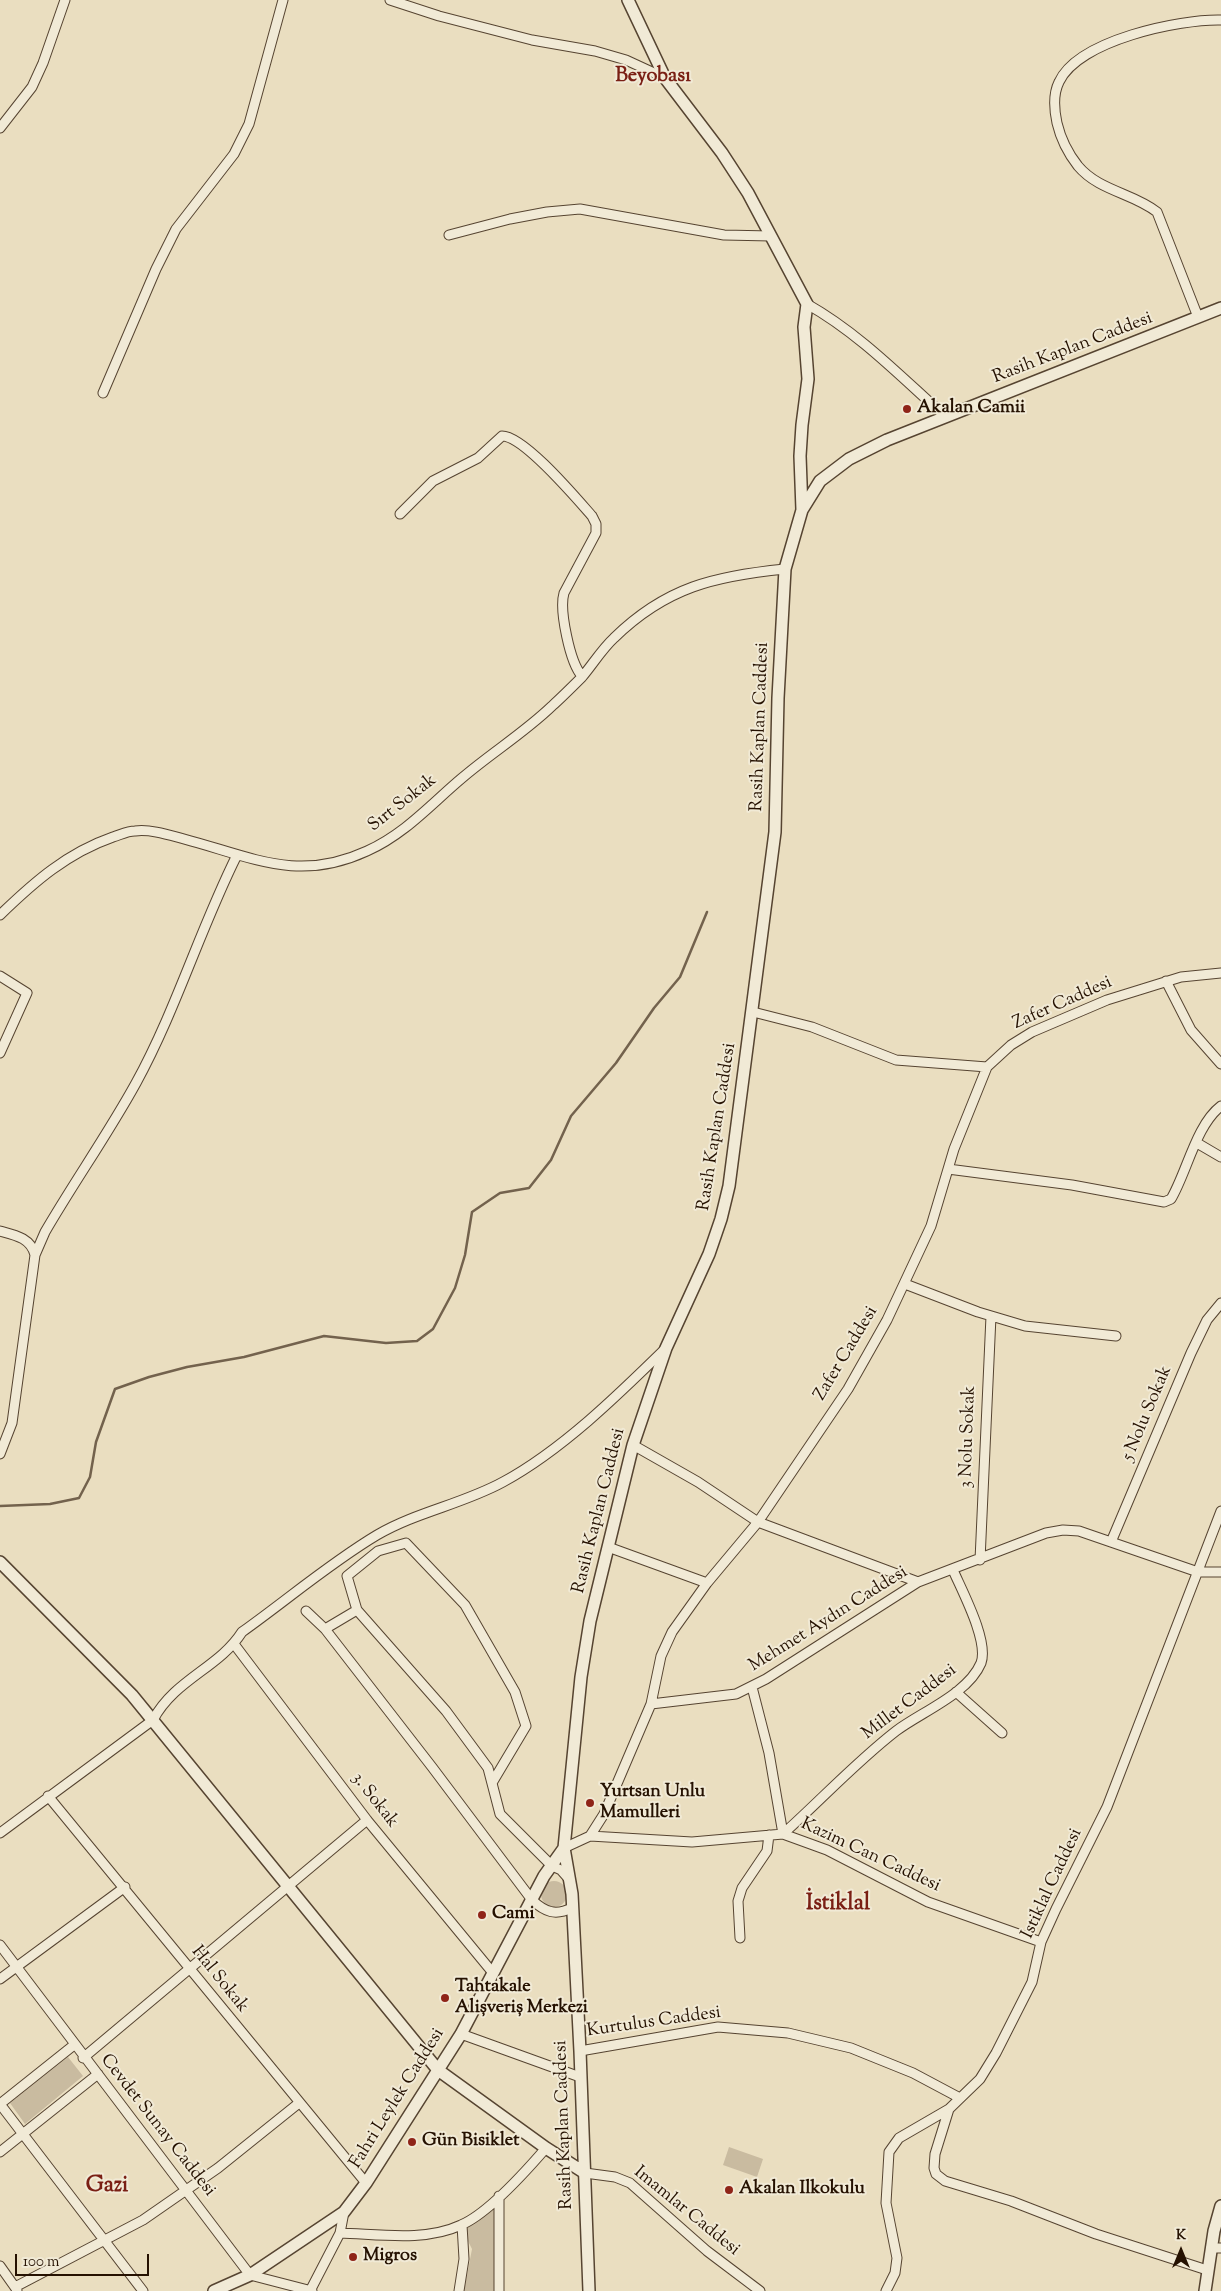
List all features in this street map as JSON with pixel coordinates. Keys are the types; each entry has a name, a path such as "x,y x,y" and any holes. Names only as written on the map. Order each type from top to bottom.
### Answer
{"street":[{"path":"0,128 32,87 43,63 65,0"},
{"path":"103,393 156,269 176,230 234,154 249,124 283,0"},
{"path":"390,0 439,16 532,40 610,56 665,78"},
{"path":"628,0 665,78 722,152 771,236 807,304 826,314 864,342 946,417"},
{"path":"1198,317 1156,212 1145,204 1100,184 1080,168 1063,146 1054,112 1055,94 1059,80 1069,69 1089,53 1120,38 1176,23 1221,20"},
{"path":"449,235 510,219 547,212 580,209 724,235 771,236"},
{"path":"802,510 800,456 808,379 804,327 807,304"},
{"name":"Rasih Kaplan Caddesi","path":"589,2291 586,2173 572,1908 564,1848 581,1677 590,1620 633,1445 666,1348 709,1254 721,1219 729,1186 775,832 778,698 785,570 802,510 820,481 849,459 887,440 1221,308"},
{"path":"400,514 433,481 470,464 486,452 502,436 509,437 534,455 592,516 596,524 596,533 564,593 562,603 573,660 582,676"},
{"name":"Sırt Sokak","path":"0,915 35,882 60,863 97,843 132,831 145,830 165,834 237,855 288,867 306,867 334,863 367,851 396,835 462,777 530,728 582,676 612,639 658,602 690,587 724,576 785,570"},
{"path":"0,1454 12,1423 35,1255 45,1232 136,1083 161,1030 214,901 237,855"},
{"name":"Zafer Caddesi","path":"590,1836 604,1814 651,1704 664,1646 707,1583 758,1522 848,1389 905,1284 931,1226 948,1169 978,1086 987,1067 1011,1045 1032,1032 1107,1000 1181,977 1221,973"},
{"path":"0,976 27,993 0,1053"},
{"path":"1166,981 1191,1030 1221,1064"},
{"path":"753,1012 812,1027 896,1060 987,1067"},
{"path":"948,1169 1072,1186 1164,1202 1171,1199 1179,1187 1197,1143 1216,1110 1221,1106"},
{"path":"1197,1143 1221,1157"},
{"path":"0,1231 26,1240 32,1246 35,1255"},
{"path":"905,1284 990,1316 1025,1326 1116,1336"},
{"name":"5 Nolu Sokak","path":"1111,1542 1207,1320 1221,1303"},
{"name":"3 Nolu Sokak","path":"980,1560 990,1316"},
{"path":"0,1834 48,1796 153,1720 161,1705 176,1688 234,1644 242,1632 349,1553 379,1534 485,1491 527,1468 616,1396 666,1348"},
{"path":"633,1445 698,1482 758,1522 918,1582"},
{"name":"Istiklal Caddesi","path":"886,2291 896,2273 897,2258 886,2203 889,2152 899,2138 949,2109 980,2079 996,2053 1032,1982 1041,1942 1107,1807 1221,1511"},
{"name":"Mehmet Aydın Caddesi","path":"651,1704 720,1698 752,1687 918,1582 980,1560 1046,1533 1063,1530 1079,1531 1198,1572 1221,1572"},
{"path":"492,1783 526,1726 515,1692 464,1605 406,1543 378,1551 347,1576 357,1610 446,1711 488,1768 500,1814 552,1866 569,1879"},
{"path":"608,1547 707,1583"},
{"path":"0,1562 132,1695 438,2070 546,2148 586,2173"},
{"name":"Millet Caddesi","path":"783,1834 896,1731 956,1692 974,1674 982,1656 979,1633 953,1570"},
{"path":"325,1630 357,1610"},
{"path":"306,1611 325,1630 432,1767 532,1900 542,1909 550,1912 560,1913 572,1908"},
{"name":"3. Sokak","path":"234,1644 367,1820 493,1973"},
{"path":"752,1687 769,1753 783,1834"},
{"path":"956,1692 1002,1733"},
{"name":"Hal Sokak","path":"48,1796 125,1887 189,1969 366,2183"},
{"path":"83,2058 367,1820"},
{"name":"Kazim Can Caddesi","path":"590,1836 692,1842 783,1834 826,1850 928,1902 1041,1942"},
{"path":"740,1938 738,1901 742,1888 767,1851 769,1835"},
{"path":"564,1848 590,1836"},
{"name":"Fahri Leylek Caddesi","path":"311,2291 340,2232 344,2212 366,2183 460,2034 532,1900 564,1848"},
{"path":"0,1979 125,1887"},
{"name":"Cevdet Sunay Caddesi","path":"0,1945 83,2058 98,2074 250,2275"},
{"name":"Kurtulus Caddesi","path":"580,2050 718,2027 788,2033 851,2048 913,2073 960,2098"},
{"path":"460,2034 580,2077"},
{"path":"74,2045 0,2104 106,2240 143,2291"},
{"path":"0,2152 98,2074"},
{"path":"0,2266 16,2289 143,2220 218,2168 300,2103"},
{"path":"949,2109 935,2154 934,2168 936,2174 946,2181 1011,2201 1096,2234 1207,2270"},
{"path":"340,2232 425,2234 462,2225 523,2174 546,2148"},
{"name":"Imamlar Caddesi","path":"586,2173 615,2177 630,2183 707,2251 760,2291"},
{"path":"499,2196 499,2291"},
{"path":"1205,2291 1207,2270 1216,2248 1221,2206"},
{"path":"214,2291 250,2275 344,2212"},
{"path":"459,2291 464,2259 462,2225"},
{"path":"250,2275 311,2291"}],"shaded area":[{"path":"554,1881 563,1885 567,1894 563,1903 554,1907 545,1903 541,1894 545,1885"},
{"path":"68,2057 83,2076 25,2124 10,2103"},
{"path":"729,2147 763,2159 757,2177 723,2165"},
{"path":"495,2207 496,2291 464,2291 472,2249 463,2231"}],"waterway":[{"path":"0,1506 50,1504 79,1498 90,1477 96,1442 115,1389 149,1377 187,1367 244,1357 324,1336 386,1343 417,1341 433,1329 455,1288 465,1255 472,1212 500,1193 529,1188 551,1160 571,1116 616,1063 654,1008 680,977 707,912"}],"place":[{"name":"Akalan Camii","path":"907,409"},
{"name":"Yurtsan Unlu Mamulleri","path":"590,1803"},
{"name":"Cami","path":"482,1915"},
{"name":"Tahtakale Alişveriş Merkezi","path":"445,1998"},
{"name":"Gün Bisiklet","path":"412,2142"},
{"name":"Akalan Ilkokulu","path":"729,2190"},
{"name":"Migros","path":"353,2257"}],"district":[{"name":"Beyobası","path":"653,78"},
{"name":"İstiklal","path":"838,1905"},
{"name":"Gazi","path":"107,2187"}]}
